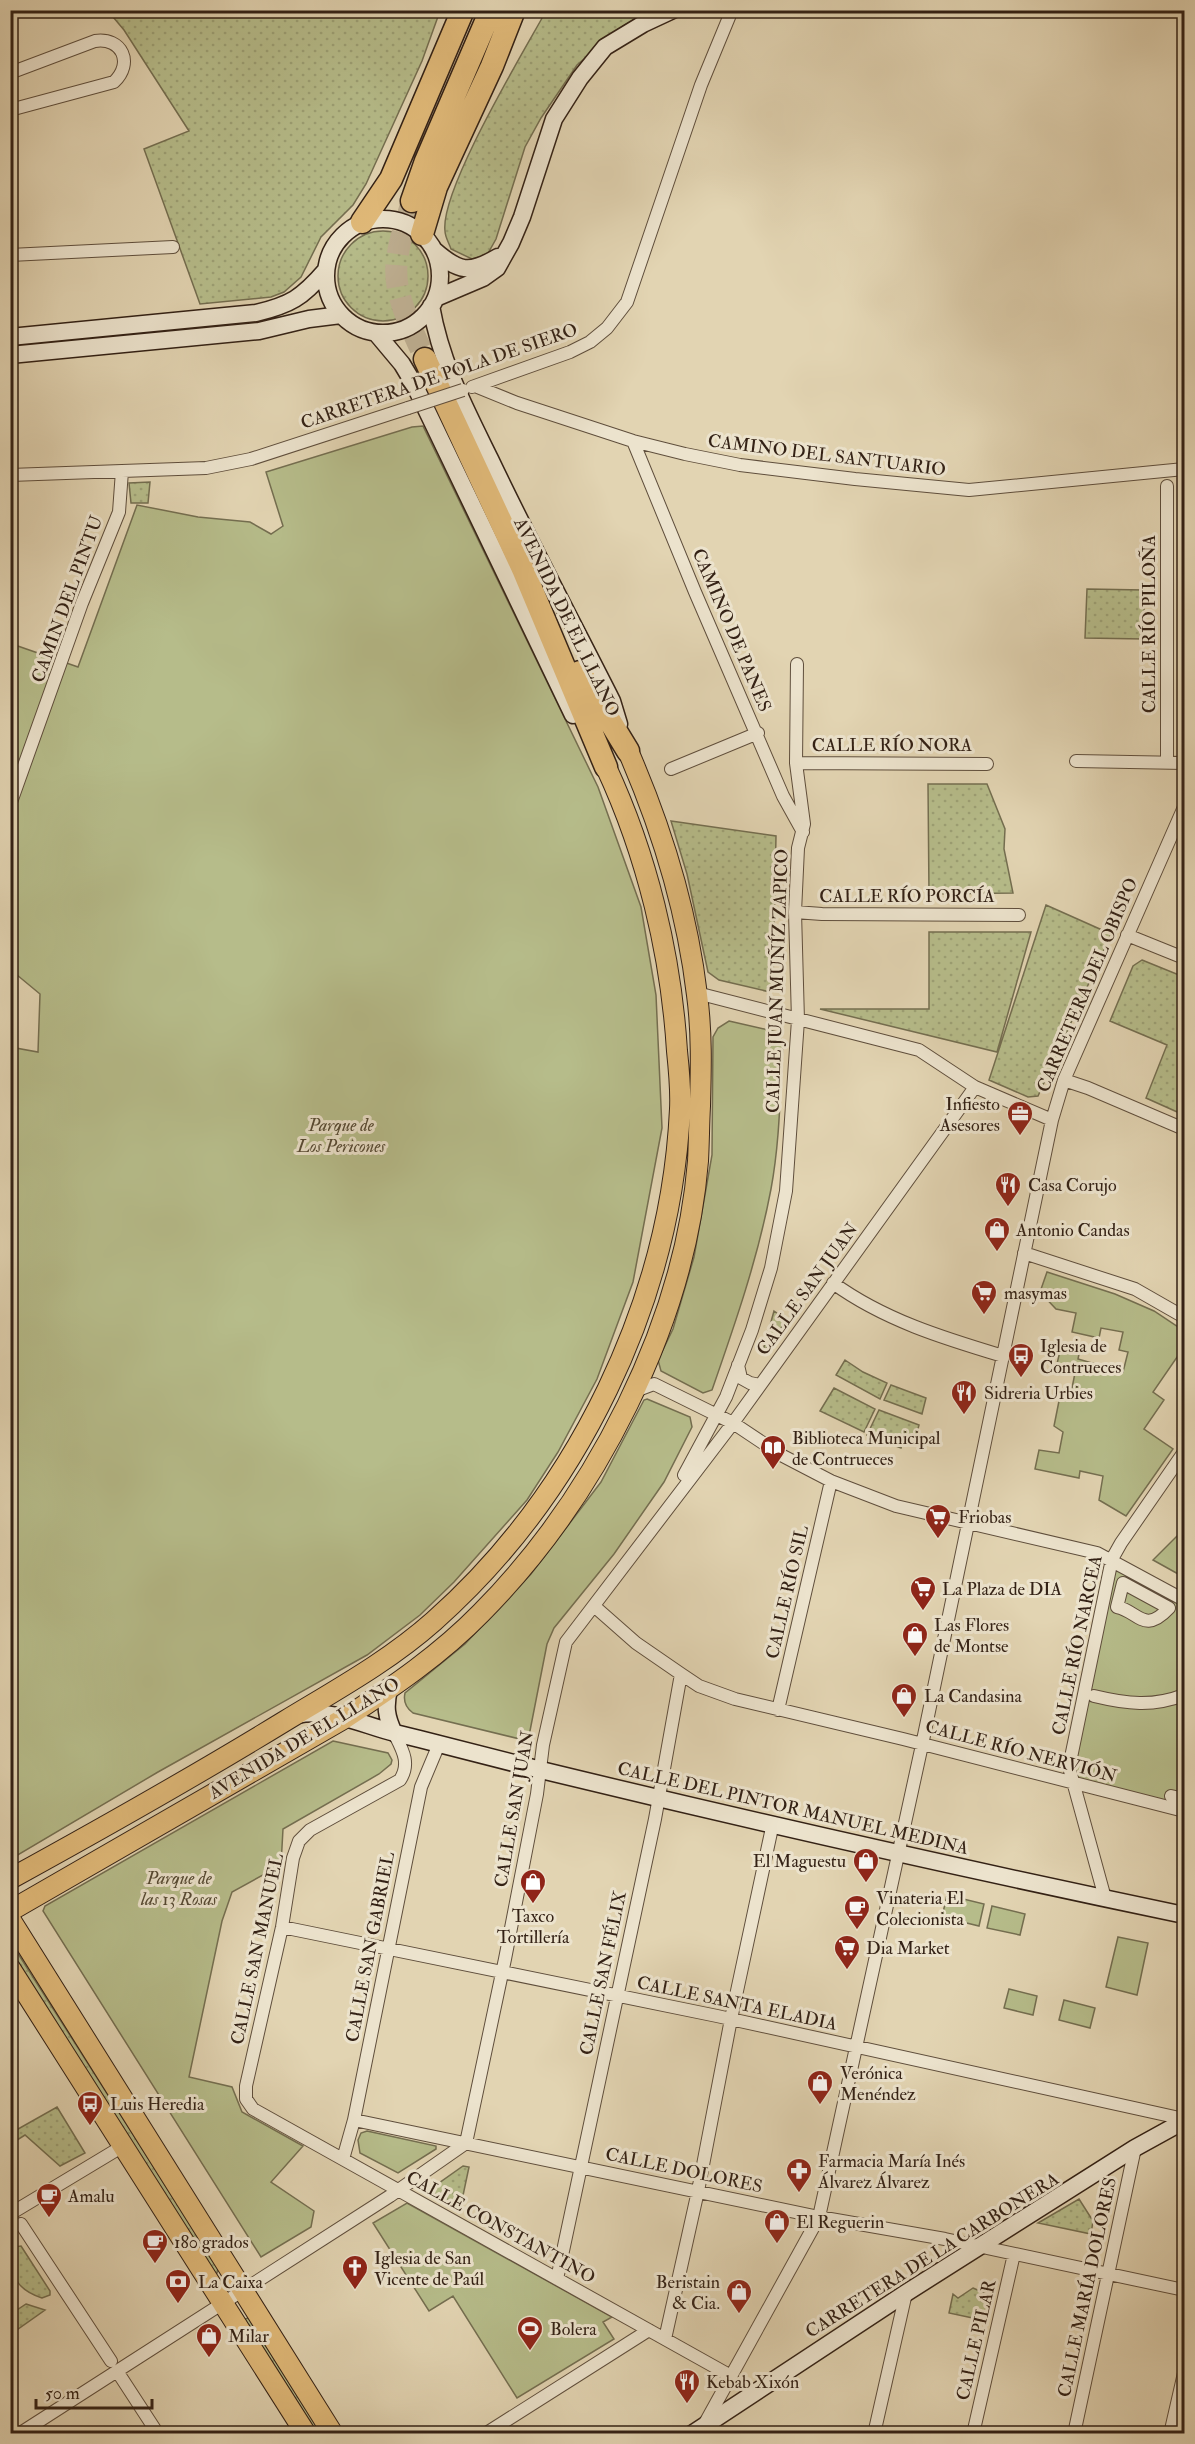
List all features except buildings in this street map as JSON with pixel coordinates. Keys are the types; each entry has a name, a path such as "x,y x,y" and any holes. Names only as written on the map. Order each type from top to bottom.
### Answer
{"highway":[{"path":"362,222 391,179 463,10"},
{"path":"412,201 426,161 491,10"},
{"path":"427,241 436,187 492,66 514,10"},
{"path":"492,66 529,10"},
{"path":"425,358 523,568 606,767"},
{"path":"523,568 590,691 628,751"}],"main road":[{"path":"511,243 500,256 473,269 462,268 449,263 427,241 404,223 383,219 362,222 349,229 338,239 331,252 326,270 326,284 331,301 341,315 357,327 376,333 392,332 408,327 421,318 434,302 483,278 496,268 511,243 545,152 554,119 580,78 605,47 643,24 673,10"},
{"path":"427,241 439,265 440,277 434,302"},
{"path":"10,337 256,313 284,306 299,297 326,270"},
{"name":"AVENIDA DE EL LLANO","path":"10,1911 345,1718 389,1689 480,1615 529,1562 599,1459 643,1384 667,1310 686,1238 698,1164 702,1057 697,993 684,916 664,841 628,751 612,701 503,488 448,373 437,340 434,302"},
{"path":"10,355 260,331 309,319 341,315"},
{"name":"AVENIDA DE EL LLANO","path":"10,1880 366,1672 433,1621 495,1560 537,1507 580,1442 619,1364 660,1245 675,1160 680,1106 674,1005 666,956 639,849 621,799 606,767 580,730 414,384 402,364 376,333"},
{"path":"389,1689 386,1716 394,1733"},
{"name":"CALLE DEL PINTOR MANUEL MEDINA","path":"293,1716 311,1712 345,1718 394,1733 540,1769 898,1854 1185,1915"},
{"path":"10,1919 333,2433"},
{"path":"10,1968 306,2433"},
{"name":"CARRETERA DE LA CARBONERA","path":"698,2430 906,2293 1135,2148 1185,2120"}],"street":[{"name":"CARRETERA DE POLA DE SIERO","path":"10,475 206,468 251,459 469,388 570,352 590,342 607,328 627,302 701,85 732,10"},
{"path":"10,73 95,41 113,42 122,53 125,64 123,73 114,82 10,110"},
{"path":"10,255 173,247"},
{"name":"CAMINO DEL SANTUARIO","path":"469,388 633,441 740,465 969,490 1185,469"},
{"name":"CAMINO DE PANES","path":"633,441 783,796 803,832"},
{"name":"CAMIN DEL PINTU","path":"10,805 82,603 119,512 122,471"},
{"name":"CALLE RÍO PILOÑA","path":"1167,486 1167,762"},
{"name":"CALLE JUAN MUÑÍZ ZAPICO","path":"717,1415 752,1330 771,1268 786,1191 798,1020 795,912 798,848 804,824 796,763 797,664"},
{"path":"671,769 758,734"},
{"path":"1076,761 1185,763"},
{"name":"CALLE RÍO NORA","path":"796,763 987,764"},
{"name":"CARRETERA DEL OBISPO","path":"698,2430 731,2376 819,2217 922,1745 1052,1120 1064,1080 1185,807"},
{"name":"CALLE RÍO PORCÍA","path":"795,912 1019,915"},
{"path":"1127,935 1185,958"},
{"path":"697,993 919,1050 975,1087 1052,1120"},
{"path":"1064,1080 1185,1129"},
{"name":"CALLE SAN JUAN","path":"466,2143 502,1972 560,1659 566,1642 664,1510 733,1423 975,1087"},
{"path":"1024,1253 1135,1289 1185,1317"},
{"path":"833,1283 881,1312 925,1332 1003,1356"},
{"path":"619,1364 643,1384 733,1423 781,1455 831,1481 896,1506 1097,1552 1185,1600"},
{"path":"738,1365 741,1378 760,1385"},
{"name":"CALLE SAN JUAN","path":"664,1510 717,1415"},
{"name":"CALLE RÍO NARCEA","path":"1105,1898 1069,1767 1112,1559 1120,1543 1185,1452"},
{"name":"CALLE RÍO SIL","path":"778,1710 831,1481"},
{"name":"CALLE RÍO NERVIÓN","path":"594,1606 636,1643 699,1686 735,1699 1046,1777 1072,1781 1092,1789 1185,1811"},
{"name":"CALLE SAN FÉLIX","path":"557,2279 659,1797 681,1674"},
{"path":"1095,1696 1122,1703 1145,1705 1168,1702 1185,1695"},
{"path":"394,1733 404,1754 405,1772 400,1780"},
{"name":"CALLE SAN GABRIEL","path":"343,2159 354,2120 421,1787 439,1744"},
{"path":"400,1780 413,1778 421,1787"},
{"name":"CALLE SAN MANUEL","path":"253,2109 246,2099 246,2086 282,1927 293,1858 299,1841 310,1830 400,1780"},
{"path":"1171,1796 1185,1799"},
{"path":"664,2339 698,2191 731,2019 773,1823"},
{"name":"CALLE SANTA ELADIA","path":"282,1927 731,2019 1185,2120"},
{"name":"CALLE CONSTANTINO","path":"253,2109 731,2376"},
{"name":"CALLE DOLORES","path":"354,2120 819,2217 981,2247 1185,2290"},
{"path":"19,2433 114,2366 224,2303 399,2190 466,2143"},
{"path":"10,2214 123,2146"},
{"name":"CALLE MARÍA DOLORES","path":"1074,2433 1135,2148"},
{"path":"21,2224 158,2433"},
{"name":"CALLE PILAR","path":"973,2433 1014,2254"},
{"path":"874,2433 906,2293"},
{"path":"485,2433 649,2330"},
{"path":"1170,2433 1185,2373"}],"green space":[{"path":"108,11 440,11 422,61 366,184 353,205 321,237 301,277 284,292 271,297 200,304 144,149 189,131 124,30"},
{"path":"546,11 649,11 623,26 577,65 541,118 525,147 496,239 487,255 472,259 451,249 445,233 447,211 455,185 485,121"},
{"path":"383,231 400,234 415,244 425,259 428,276 425,293 415,308 400,318 383,321 366,318 351,308 341,293 338,276 341,259 351,244 366,234"},
{"name":"Parque de Los Pericones","path":"423,426 598,787 641,907 656,995 662,1128 633,1282 597,1379 558,1452 527,1500 454,1582 420,1615 367,1655 158,1772 11,1859 10,1047 38,1052 40,994 11,970 10,649 12,644 78,667 137,505 198,517 250,522 271,534 283,526 266,472 412,427"},
{"path":"150,482 148,503 131,503 129,483"},
{"path":"1087,589 1144,590 1144,639 1085,638"},
{"path":"928,784 987,784 1005,829 1004,849 1013,893 929,894"},
{"path":"671,821 776,836 773,982 770,992 719,980 708,972 687,874"},
{"path":"1046,905 1111,934 1038,1096 1028,1097 989,1080"},
{"path":"929,932 1031,932 997,1052 820,1009 929,1009"},
{"path":"1142,960 1184,977 1184,1115 1146,1098 1167,1045 1110,1021 1133,966"},
{"path":"729,1021 777,1032 783,1043 779,1116 771,1189 753,1266 712,1390 703,1393 661,1371 658,1360 673,1329 694,1257 712,1155 713,1037 718,1028"},
{"path":"1047,1272 1115,1294 1154,1311 1184,1331 1184,1347 1153,1392 1164,1400 1144,1429 1173,1449 1126,1516 1099,1500 1103,1476 1080,1471 1079,1478 1035,1469 1039,1450 1059,1453 1063,1432 1054,1426 1061,1391 1071,1393 1075,1373 1056,1368 1060,1351 1079,1354 1078,1359 1123,1372 1128,1352 1119,1350 1123,1332 1101,1328 1099,1338 1072,1332 1076,1313 1056,1309 1040,1292"},
{"path":"774,1311 787,1320 762,1354"},
{"path":"845,1360 863,1372 887,1383 880,1399 836,1375"},
{"path":"891,1385 926,1398 922,1414 884,1400"},
{"path":"834,1388 875,1409 864,1432 820,1411"},
{"path":"647,1399 690,1417 692,1427 664,1482 614,1554 554,1628 547,1644 528,1741 413,1713 404,1699 405,1693 465,1644 531,1574 601,1482 644,1400"},
{"path":"879,1410 919,1425 914,1444 903,1441 901,1448 867,1435"},
{"path":"1184,1529 1184,1572 1180,1575 1153,1560"},
{"path":"1112,1559 1184,1600 1184,1811 1072,1781"},
{"name":"Parque de las 13 Rosas","path":"333,1741 388,1753 392,1760 391,1764 379,1774 283,1829 281,1865 232,1892 222,1921 189,2077 232,2087 242,2112 303,2146 271,2182 314,2211 311,2227 261,2257 43,1911 45,1906"},
{"path":"947,1895 984,1904 979,1926 942,1917"},
{"path":"992,1906 1025,1914 1020,1935 987,1928"},
{"path":"1118,1937 1148,1943 1137,1995 1106,1987"},
{"path":"10,1941 218,2268 217,2273 212,2273 11,1955"},
{"path":"1009,1989 1037,1996 1033,2015 1004,2008"},
{"path":"1064,2000 1095,2008 1090,2028 1059,2020"},
{"path":"57,2107 85,2153 60,2166 25,2135 11,2144 11,2133"},
{"path":"367,2131 436,2146 436,2149 398,2173 360,2153 358,2140 361,2133"},
{"path":"463,2166 469,2167 461,2205 453,2208 432,2191 432,2188"},
{"path":"1079,2199 1093,2221 1091,2234 1038,2223"},
{"path":"407,2203 612,2317 603,2322 614,2339 517,2398 453,2296 429,2311 373,2223"},
{"path":"21,2246 50,2291 50,2295 42,2298 33,2295 16,2279 12,2265 13,2256 15,2247"},
{"path":"973,2288 993,2297 987,2321 949,2313 953,2294 958,2298"},
{"path":"26,2304 45,2310 11,2334 11,2314"},
{"path":"248,2318 323,2433 314,2433 245,2324 245,2319"}],"tunnel":[{"path":"412,201 399,245 396,273 404,311 425,359"}],"place":[{"name":"Infiesto Asesores","path":"1020,1137"},
{"name":"Casa Corujo","path":"1008,1208"},
{"name":"Antonio Candas","path":"997,1253"},
{"name":"masymas","path":"984,1316"},
{"name":"Iglesia de Contrueces","path":"1021,1379"},
{"name":"Sidreria Urbies","path":"964,1416"},
{"name":"Biblioteca Municipal de Contrueces","path":"773,1471"},
{"name":"Friobas","path":"938,1540"},
{"name":"La Plaza de DIA","path":"923,1612"},
{"name":"Las Flores de Montse","path":"915,1658"},
{"name":"La Candasina","path":"904,1719"},
{"name":"El Maguestu","path":"866,1884"},
{"name":"Taxco Tortillería","path":"533,1905"},
{"name":"Vinateria El Colecionista","path":"857,1931"},
{"name":"Dia Market","path":"847,1971"},
{"name":"Verónica Menéndez","path":"820,2106"},
{"name":"Luis Heredia","path":"90,2127"},
{"name":"Farmacia María Inés Álvarez Álvarez","path":"799,2194"},
{"name":"Amalu","path":"49,2219"},
{"name":"El Reguerin","path":"777,2245"},
{"name":"180 grados","path":"155,2265"},
{"name":"Iglesia de San Vicente de Paúl","path":"355,2291"},
{"name":"La Caixa","path":"178,2305"},
{"name":"Beristain & Cia.","path":"739,2315"},
{"name":"Bolera","path":"530,2352"},
{"name":"Milar","path":"209,2359"},
{"name":"Kebab Xixón","path":"687,2405"}]}
